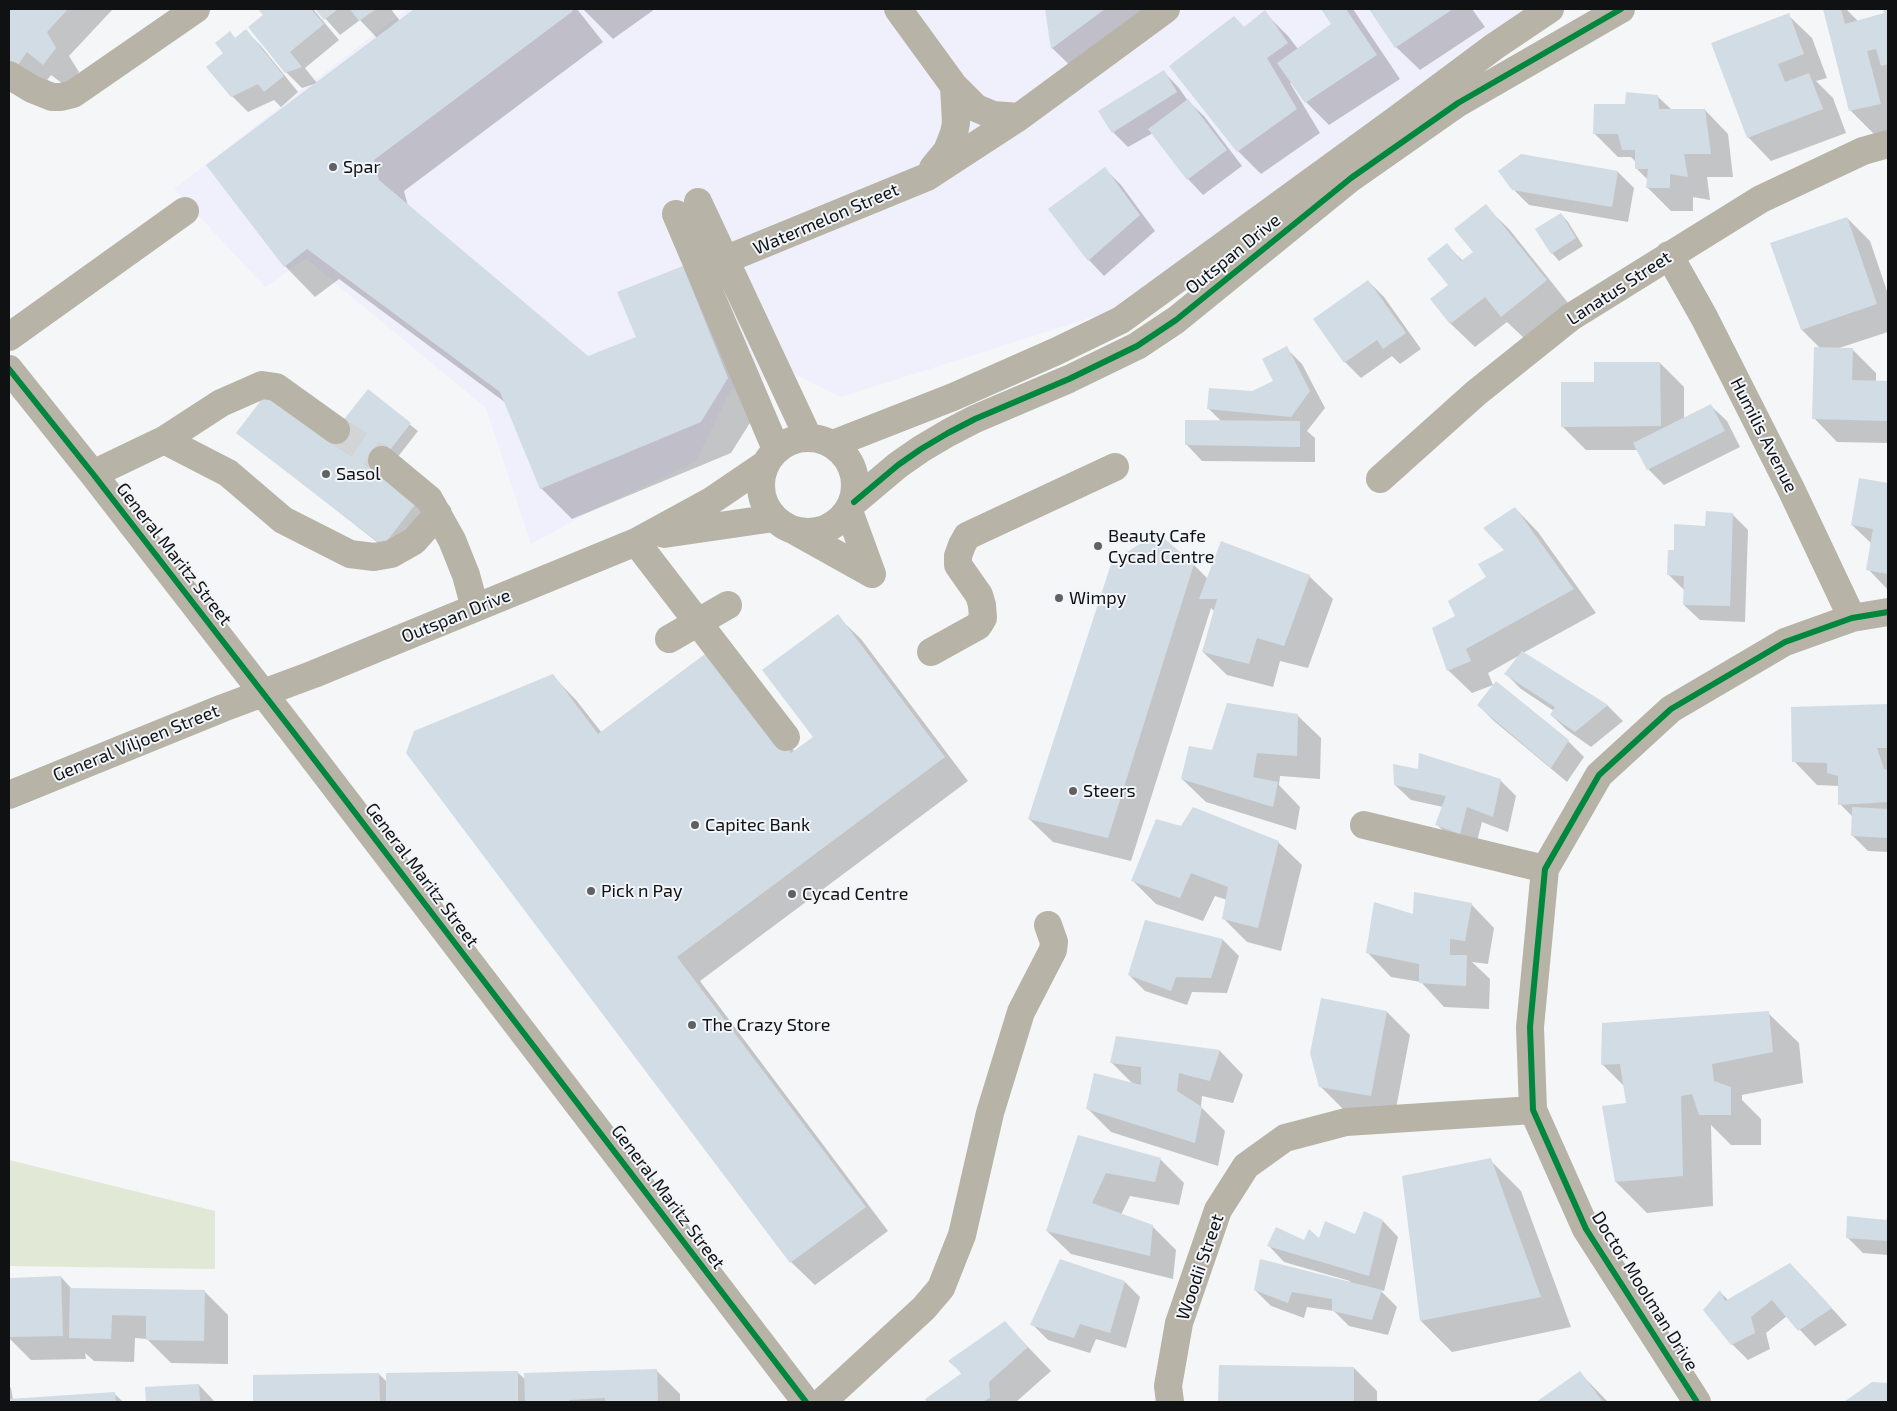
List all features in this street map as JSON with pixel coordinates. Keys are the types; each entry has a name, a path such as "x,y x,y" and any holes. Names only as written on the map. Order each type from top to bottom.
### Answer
{"street":[{"path":"9,75 32,90 52,97 73,94 196,9"},
{"path":"898,9 954,86 976,108 993,115 1019,117"},
{"name":"Watermelon Street","path":"700,270 927,177 1019,117 1166,9"},
{"name":"Outspan Drive","path":"821,440 953,397 1121,320 1397,120 1495,46 1550,9"},
{"name":"Outspan Drive","path":"851,507 898,465 921,449 975,419 1069,380 1137,346 1176,320 1351,178 1458,103 1620,9"},
{"path":"927,177 947,150 954,133 956,123 954,86"},
{"name":"Lanatus Street","path":"1380,479 1476,393 1571,317 1761,198 1863,151 1888,144"},
{"path":"770,457 700,270 687,208 725,261 821,440 850,462 856,481 851,507 872,574 783,524 764,505 760,487 770,457 792,440 821,440"},
{"path":"9,337 185,210"},
{"name":"Humilis Avenue","path":"1669,255 1704,317 1791,489 1852,618"},
{"name":"General Maritz Street","path":"9,369 263,692 806,1402"},
{"path":"93,474 164,440 221,403 262,386 276,387 336,430"},
{"path":"164,440 228,473 283,520 350,554 374,557 391,554 414,541 438,514"},
{"name":"Outspan Drive","path":"263,692 314,674 642,540 711,501 770,457"},
{"path":"382,460 429,499 452,540 466,575 475,608"},
{"path":"931,652 978,626 983,618 979,595 958,565 958,556 967,536 1115,467"},
{"path":"783,524 816,532 830,528 851,507"},
{"name":"Outspan Drive","path":"642,540 783,524"},
{"path":"642,540 698,622 786,737"},
{"path":"669,639 728,605"},
{"name":"Doctor Moolman Drive","path":"1698,1402 1586,1229 1533,1110 1530,1026 1545,869 1599,775 1670,709 1785,642 1852,618 1888,612"},
{"name":"General Viljoen Street","path":"9,795 263,692"},
{"path":"1364,825 1545,869"},
{"path":"822,1402 924,1308 941,1288 962,1235 990,1113 1021,1012 1053,950 1054,942 1048,925"},
{"name":"Woodii Street","path":"1170,1402 1168,1386 1179,1322 1218,1210 1246,1166 1285,1138 1346,1122 1533,1110"}],"shaded area":[{"path":"407,9 1541,9 1112,311 841,397 787,370 731,390 696,462 599,507 531,544 486,408 306,259 265,287 174,189"}],"green space":[{"path":"9,1160 215,1211 215,1269 9,1266"}],"building":[{"path":"9,9 68,9 47,32 56,48 43,65 27,52 15,69 9,60"},
{"path":"258,9 311,9 324,24 290,52 302,67 285,73 248,27 263,15"},
{"path":"315,9 338,9 324,20"},
{"path":"350,9 376,9 359,21"},
{"path":"414,9 571,9 573,11 374,160 379,180 588,356 636,337 617,292 683,266 728,378 701,422 540,489 500,392 307,249 284,267 206,165"},
{"path":"1045,9 1105,9 1051,49"},
{"path":"1321,9 1346,9 1377,55 1305,103 1277,63 1331,24"},
{"path":"1369,9 1453,9 1395,48"},
{"path":"1823,9 1841,9 1845,24 1884,13 1883,9 1888,9 1888,64 1881,66 1876,49 1867,51 1881,104 1849,111"},
{"path":"1265,10 1288,43 1267,58 1297,109 1237,152 1169,66 1234,16 1244,27"},
{"path":"1789,13 1804,54 1778,64 1785,82 1809,73 1823,109 1747,138 1711,43"},
{"path":"246,29 284,76 264,92 258,84 231,97 206,67 223,53 215,43 230,31 235,38"},
{"path":"1164,70 1177,92 1112,133 1098,111"},
{"path":"1626,92 1658,95 1659,109 1705,109 1711,154 1684,154 1688,177 1670,174 1670,188 1646,188 1648,169 1635,169 1635,150 1622,150 1618,134 1593,134 1594,104 1625,104"},
{"path":"1188,99 1227,150 1187,180 1148,129"},
{"path":"1521,154 1618,171 1612,207 1512,190 1498,171"},
{"path":"1105,167 1140,215 1088,261 1048,209"},
{"path":"1486,204 1547,280 1501,317 1485,297 1450,324 1430,299 1448,285 1427,259 1447,243 1461,261 1473,252 1454,229"},
{"path":"1561,213 1576,238 1551,254 1535,229"},
{"path":"1847,217 1877,304 1801,330 1770,243"},
{"path":"1368,280 1406,333 1383,349 1377,340 1344,363 1313,319"},
{"path":"1287,346 1310,391 1291,417 1207,409 1209,388 1252,391 1273,381 1262,359"},
{"path":"1814,347 1853,348 1852,380 1888,381 1888,421 1812,419"},
{"path":"1594,362 1660,362 1661,426 1561,427 1561,382 1594,382"},
{"path":"368,389 411,423 375,469 417,502 383,546 236,433 269,390 330,437"},
{"path":"1711,404 1725,431 1647,470 1633,443"},
{"path":"1185,420 1300,421 1300,447 1185,445"},
{"path":"1859,478 1888,483 1888,574 1866,570 1873,529 1851,525"},
{"path":"1515,507 1574,589 1466,649 1471,661 1447,671 1432,628 1455,616 1448,601 1486,577 1478,564 1504,550 1483,528"},
{"path":"1706,511 1733,513 1730,606 1683,605 1684,576 1667,575 1668,550 1674,550 1674,524 1705,526"},
{"path":"1158,533 1194,564 1108,838 1028,819 1112,561"},
{"path":"1221,541 1310,575 1284,646 1257,638 1249,664 1202,652 1217,599 1199,599"},
{"path":"838,614 945,757 677,957 866,1207 790,1263 406,753 414,731 553,674 598,734 713,648 791,753 813,737 762,670"},
{"path":"1522,651 1608,705 1575,732 1550,715 1555,707 1504,674"},
{"path":"1496,681 1569,740 1551,768 1477,705"},
{"path":"1227,703 1298,714 1297,756 1257,753 1253,777 1278,782 1273,807 1181,779 1189,746 1212,750"},
{"path":"1888,704 1888,748 1877,748 1884,769 1888,770 1888,802 1838,805 1838,776 1827,773 1827,763 1792,762 1791,707"},
{"path":"1419,753 1501,779 1493,817 1467,807 1460,834 1435,825 1446,796 1394,785 1393,764 1418,769"},
{"path":"1193,807 1279,841 1258,928 1222,919 1228,887 1191,873 1180,898 1131,881 1156,819 1181,826"},
{"path":"1852,807 1888,809 1888,838 1851,836"},
{"path":"1414,892 1472,903 1465,941 1450,939 1450,955 1467,955 1466,986 1419,983 1419,964 1366,953 1374,902 1413,914"},
{"path":"1145,920 1223,939 1211,978 1176,977 1171,991 1128,975"},
{"path":"1321,998 1387,1011 1371,1096 1319,1087 1310,1053"},
{"path":"1769,1011 1773,1052 1712,1064 1714,1081 1731,1087 1731,1115 1699,1115 1692,1094 1681,1096 1683,1176 1615,1182 1602,1106 1626,1103 1620,1064 1601,1065 1602,1023"},
{"path":"1116,1036 1220,1050 1210,1081 1179,1073 1177,1091 1202,1107 1195,1143 1086,1109 1094,1073 1141,1085 1141,1067 1110,1063"},
{"path":"1078,1135 1161,1158 1155,1182 1106,1173 1092,1203 1153,1225 1150,1256 1046,1231"},
{"path":"1491,1158 1541,1297 1420,1321 1402,1176"},
{"path":"1364,1211 1383,1220 1369,1276 1267,1246 1276,1227 1304,1240 1309,1229 1319,1238 1325,1221 1355,1234"},
{"path":"1847,1216 1886,1220 1888,1216 1888,1241 1846,1238"},
{"path":"1060,1259 1125,1281 1110,1333 1080,1324 1074,1338 1030,1325"},
{"path":"1260,1259 1382,1290 1372,1320 1332,1311 1332,1299 1292,1292 1288,1303 1254,1290"},
{"path":"1790,1263 1832,1308 1798,1331 1772,1300 1751,1317 1755,1333 1731,1345 1703,1310 1720,1290 1725,1301"},
{"path":"61,1276 63,1336 9,1337 9,1278"},
{"path":"70,1288 205,1290 204,1341 146,1340 146,1316 112,1315 111,1339 69,1338"},
{"path":"1005,1321 1028,1347 989,1382 990,1398 982,1402 927,1402 925,1399 962,1373 948,1361"},
{"path":"1219,1365 1354,1367 1354,1402 1218,1402"},
{"path":"657,1369 658,1402 605,1402 605,1398 570,1400 570,1402 525,1402 524,1373"},
{"path":"518,1371 518,1402 386,1402 386,1373"},
{"path":"1580,1371 1603,1402 1536,1402"},
{"path":"379,1373 380,1402 253,1402 253,1375"},
{"path":"1872,1382 1888,1383 1888,1402 1844,1402"},
{"path":"199,1384 200,1402 146,1402 145,1387"},
{"path":"115,1392 116,1402 9,1402 9,1399"}],"tunnel":[{"path":"336,430 382,460"}],"cycle path":[{"path":"854,502 898,465 948,433 975,419 1069,379 1137,346 1176,320 1351,178 1458,103 1621,9"},
{"path":"9,369 294,733 806,1402"},
{"path":"1697,1402 1586,1229 1533,1110 1530,1027 1545,869 1599,775 1671,709 1785,642 1852,618 1888,612"}],"place":[{"name":"Spar","path":"333,167"},
{"name":"Sasol","path":"326,474"},
{"name":"Beauty Cafe Cycad Centre","path":"1098,546"},
{"name":"Wimpy","path":"1059,598"},
{"name":"Steers","path":"1073,791"},
{"name":"Capitec Bank","path":"695,825"},
{"name":"Pick n Pay","path":"591,891"},
{"name":"Cycad Centre","path":"792,894"},
{"name":"The Crazy Store","path":"692,1025"}]}
